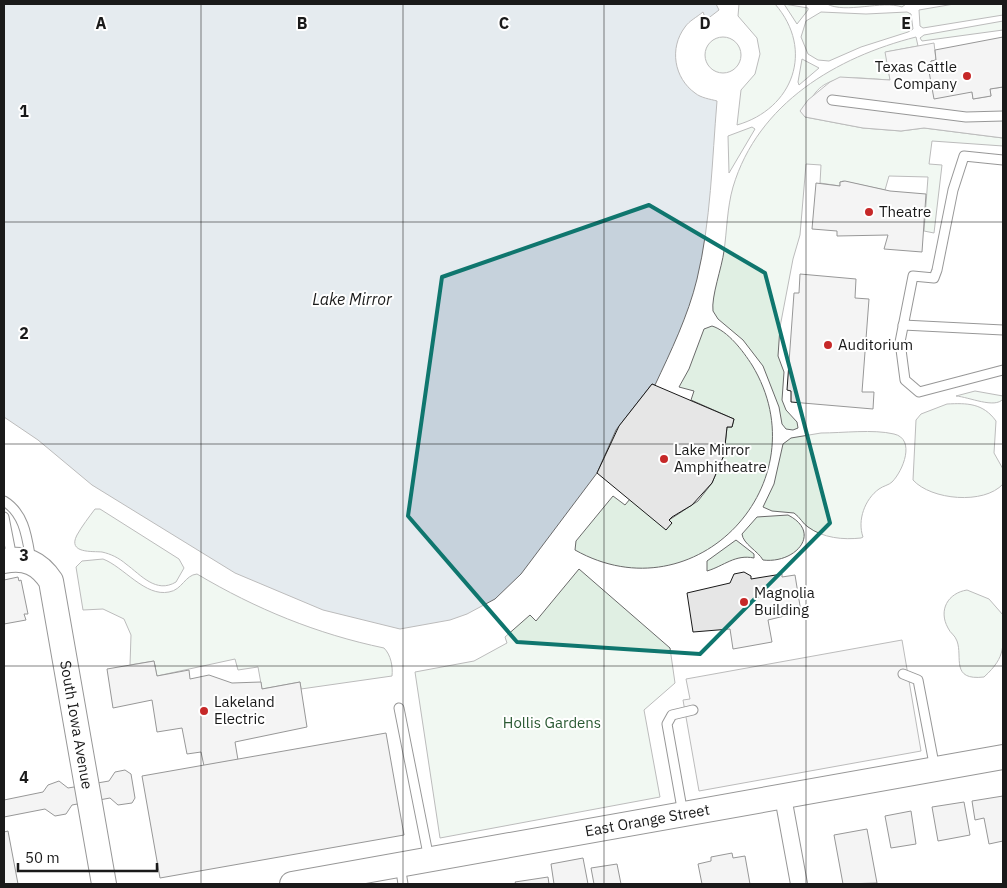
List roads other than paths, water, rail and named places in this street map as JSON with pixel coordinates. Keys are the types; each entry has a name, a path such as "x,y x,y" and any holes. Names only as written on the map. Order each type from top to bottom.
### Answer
{"street":[{"name":"South Iowa Avenue","path":"22,563 51,582 104,884"},
{"name":"East Orange Street","path":"292,884 402,875 429,860 1003,756"},
{"path":"783,797 799,884"}],"lane":[{"path":"832,100 966,117 1003,116"},
{"path":"1003,160 964,156 953,190 937,270 934,278 913,276 900,342 905,380 919,392 1003,370"},
{"path":"903,325 1003,330"},
{"path":"4,501 20,517 28,542 22,563"},
{"path":"4,517 22,563"},
{"path":"903,674 918,680 935,769"},
{"path":"399,708 429,860"},
{"path":"683,814 667,724 672,715 693,710"}],"water":[{"name":"Lake Mirror","path":"4,4 716,4 719,10 706,20 703,12 687,25 680,35 676,53 678,71 688,87 700,96 717,101 710,190 702,257 684,320 655,385 652,384 616,430 597,473 521,574 495,599 467,614 450,620 400,629 323,610 235,573 92,485 38,440 4,417"}],"place":[{"name":"Texas Cattle Company","path":"967,76"},
{"name":"Theatre","path":"869,212"},
{"name":"Auditorium","path":"828,345"},
{"name":"Lake Mirror Amphitheatre","path":"664,459"},
{"name":"Magnolia Building","path":"744,602"},
{"name":"Lakeland Electric","path":"204,711"}],"park label":[{"name":"Hollis Gardens","path":"552,723"}]}
